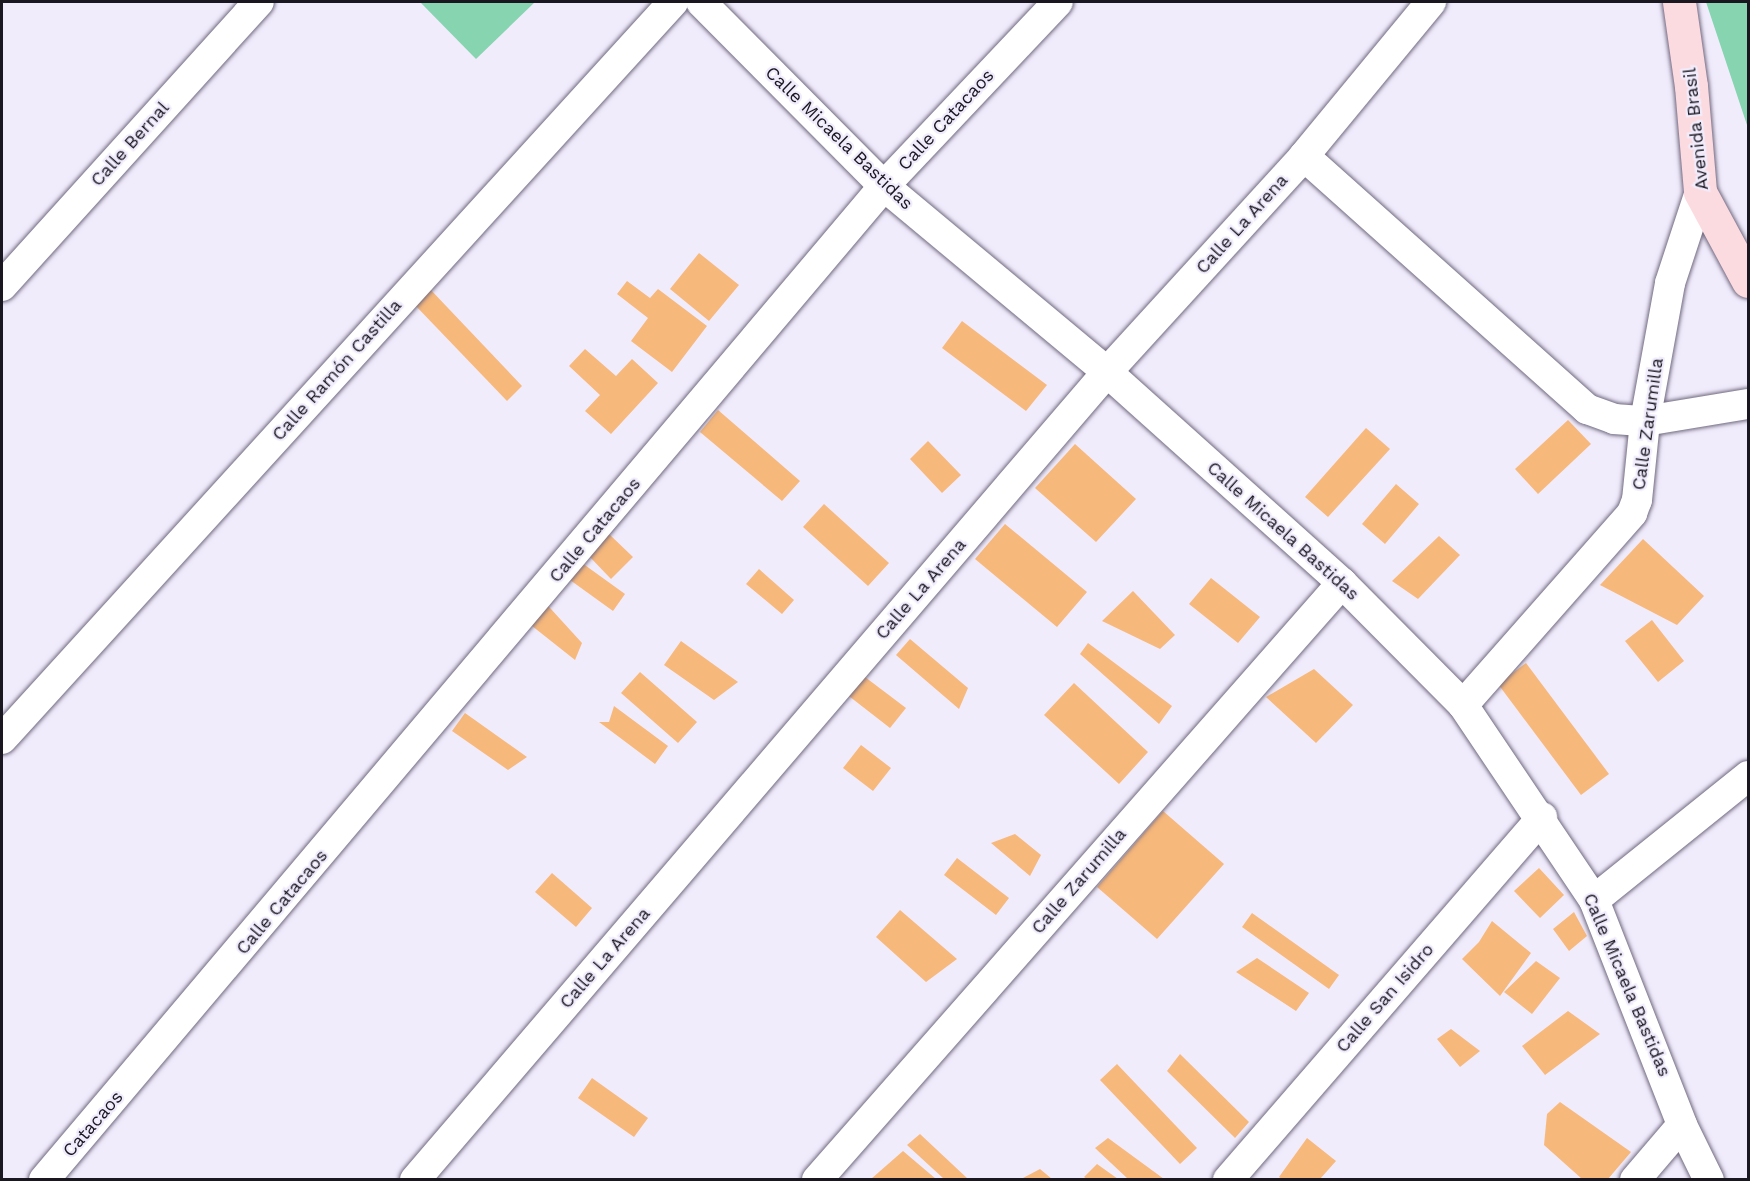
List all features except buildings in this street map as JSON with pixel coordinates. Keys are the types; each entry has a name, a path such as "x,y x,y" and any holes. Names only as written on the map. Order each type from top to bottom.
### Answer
{"street":[{"name":"Calle Bernal","path":"2,286 259,2"},
{"name":"Calle Ramón Castilla","path":"2,739 673,2"},
{"name":"Calle Micaela Bastidas","path":"701,2 884,186 1107,372 1342,583 1463,705 1542,817 1594,900 1682,1125 1709,1179"},
{"name":"Calle Catacaos","path":"142,1068 884,186 1058,2"},
{"name":"Calle La Arena","path":"415,1179 1107,372 1304,156 1431,2"},
{"name":"Avenida Brasil","path":"1678,2 1691,86 1700,192 1749,281"},
{"path":"1304,156 1587,409 1614,419 1645,421 1749,404"},
{"name":"Calle Zarumilla","path":"1463,705 1632,513 1637,500 1645,421 1670,283 1700,192"},
{"name":"Calle Zarumilla","path":"817,1179 1342,583"},
{"path":"1594,900 1749,776"},
{"name":"Calle San Isidro","path":"1228,1179 1542,817"},
{"name":"Catacaos","path":"44,1179 142,1068"},
{"path":"1635,1179 1682,1125"}],"green space":[{"path":"420,2 535,2 476,59"},
{"path":"1706,2 1748,2 1748,128"}]}
